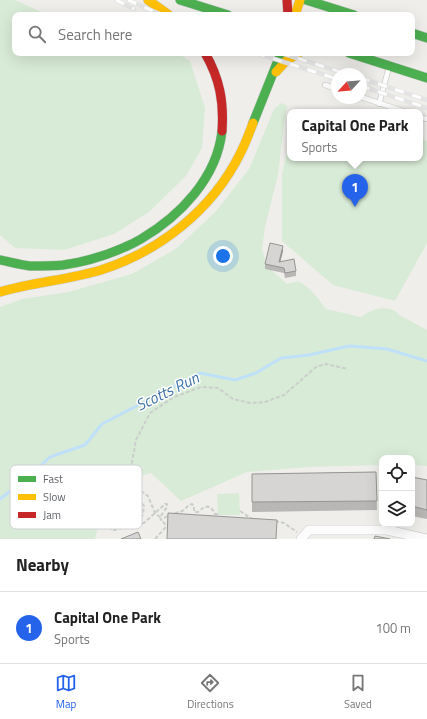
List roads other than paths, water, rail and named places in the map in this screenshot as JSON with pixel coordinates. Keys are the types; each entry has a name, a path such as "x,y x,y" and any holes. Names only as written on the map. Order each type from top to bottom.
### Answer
{"main road":[{"path":"148,0 165,12"},
{"path":"180,0 218,12"},
{"path":"287,0 288,12"},
{"path":"296,12 300,0"},
{"path":"306,0 344,12"},
{"path":"415,34 427,38"},
{"path":"0,260 23,265 44,266 96,258 116,251 140,239 165,223 181,209 196,192 210,171 216,158 221,140 223,116 222,104 214,70 207,56"},
{"path":"0,292 21,286 51,281 112,267 151,248 169,237 190,220 220,188 241,153 280,56"},
{"path":"269,82 283,63 292,56"},
{"path":"358,56 427,78"}],"street":[{"path":"301,538 309,530 387,530 427,539"}],"lane":[{"path":"379,104 389,66"},
{"path":"325,85 331,87"},
{"path":"367,99 396,109"}],"waterway":[{"name":"Scotts Run","path":"41,465 50,457 85,445 102,424 200,373 235,380 256,373 281,358 309,355 349,346 387,349 427,361"},
{"name":"Scotts Run","path":"0,499 10,492"}],"railway":[{"path":"116,0 134,9"},
{"path":"128,0 155,12"},
{"path":"265,56 331,77"},
{"path":"290,56 331,69"},
{"path":"367,80 427,100"},
{"path":"367,88 427,108"}],"place":[{"name":"Capital One Park","path":"355,207"}]}
